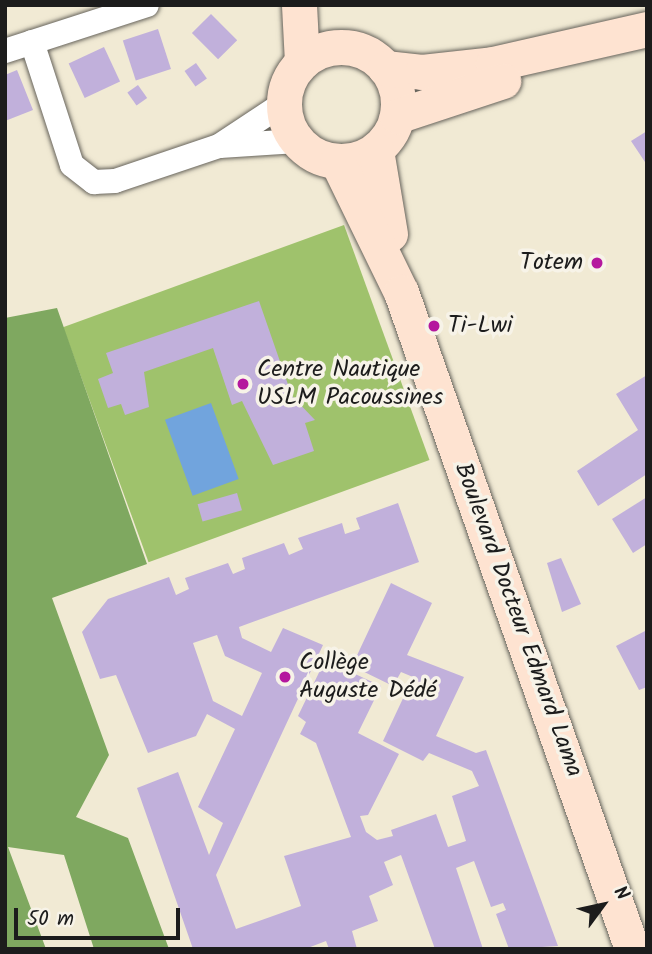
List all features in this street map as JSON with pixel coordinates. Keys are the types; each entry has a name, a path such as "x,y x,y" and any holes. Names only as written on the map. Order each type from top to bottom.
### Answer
{"street":[{"path":"5,51 147,5"},
{"path":"299,5 302,62"},
{"path":"319,5 342,47"},
{"path":"385,68 422,72 493,64 647,29"},
{"path":"32,42 61,139 72,165 88,180 115,181 219,146 284,103"},
{"path":"219,146 297,141 337,161 376,150 397,116 396,87 385,68 369,54 342,47 302,62 287,84 284,103 297,141"},
{"path":"397,116 473,89 647,49"},
{"name":"Boulevard Docteur Edmard Lama","path":"376,150 401,292"},
{"name":"Boulevard Docteur Edmard Lama","path":"337,161 401,292 632,949"}],"green space":[{"name":"Centre Nautique USLM Pacoussines","path":"344,225 430,460 149,562 63,327"},
{"path":"57,308 147,564 52,598 109,755 76,817 128,838 169,949 94,949 64,855 8,847 46,949 5,949 5,318"}],"water":[{"path":"211,403 239,479 193,496 165,420"}],"building":[{"path":"211,14 237,40 218,59 192,33"},
{"path":"158,29 171,69 136,80 123,40"},
{"path":"104,47 120,81 85,98 69,63"},
{"path":"196,63 207,79 195,87 185,71"},
{"path":"17,70 33,110 5,121 5,75"},
{"path":"138,85 147,98 137,106 127,92"},
{"path":"647,131 647,165 631,141"},
{"path":"259,301 292,396 315,420 305,423 314,451 273,465 242,401 232,405 213,348 144,372 149,407 125,415 121,404 108,408 98,379 113,373 106,353"},
{"path":"647,375 647,474 598,506 577,471 638,430 616,394"},
{"path":"237,493 242,510 203,522 198,504"},
{"path":"647,497 647,544 633,553 612,519"},
{"path":"398,503 419,562 239,627 242,638 271,652 283,628 323,645 216,875 236,929 301,906 284,856 351,837 316,743 300,734 306,722 298,716 325,660 381,686 358,733 399,754 368,815 360,816 366,832 377,840 393,836 391,830 436,814 448,847 466,841 452,796 479,786 472,771 429,753 423,761 383,741 413,677 401,672 393,686 352,666 391,583 432,603 407,655 464,677 436,736 476,753 486,750 558,946 509,949 496,914 506,910 503,903 491,907 474,861 456,868 483,949 435,949 401,855 384,862 393,885 369,896 378,921 352,931 357,949 329,949 326,941 305,949 193,949 137,788 178,772 209,855 223,823 198,807 235,729 207,714 196,736 148,753 116,675 100,679 82,632 108,599 169,577 176,595 189,589 185,578 228,563 233,574 245,569 242,558 284,543 289,555 303,549 298,538 342,523 345,534 360,529 356,518","holes":["217,635 225,656 262,673 242,716 213,701 193,643"]},
{"path":"561,558 581,604 562,612 547,563"},
{"path":"647,630 647,687 639,690 616,646"}],"place":[{"name":"Totem","path":"597,263"},
{"name":"Ti-Lwi","path":"434,326"},
{"name":"Centre Nautique USLM Pacoussines","path":"243,384"},
{"name":"Collège Auguste Dédé","path":"285,677"}]}
